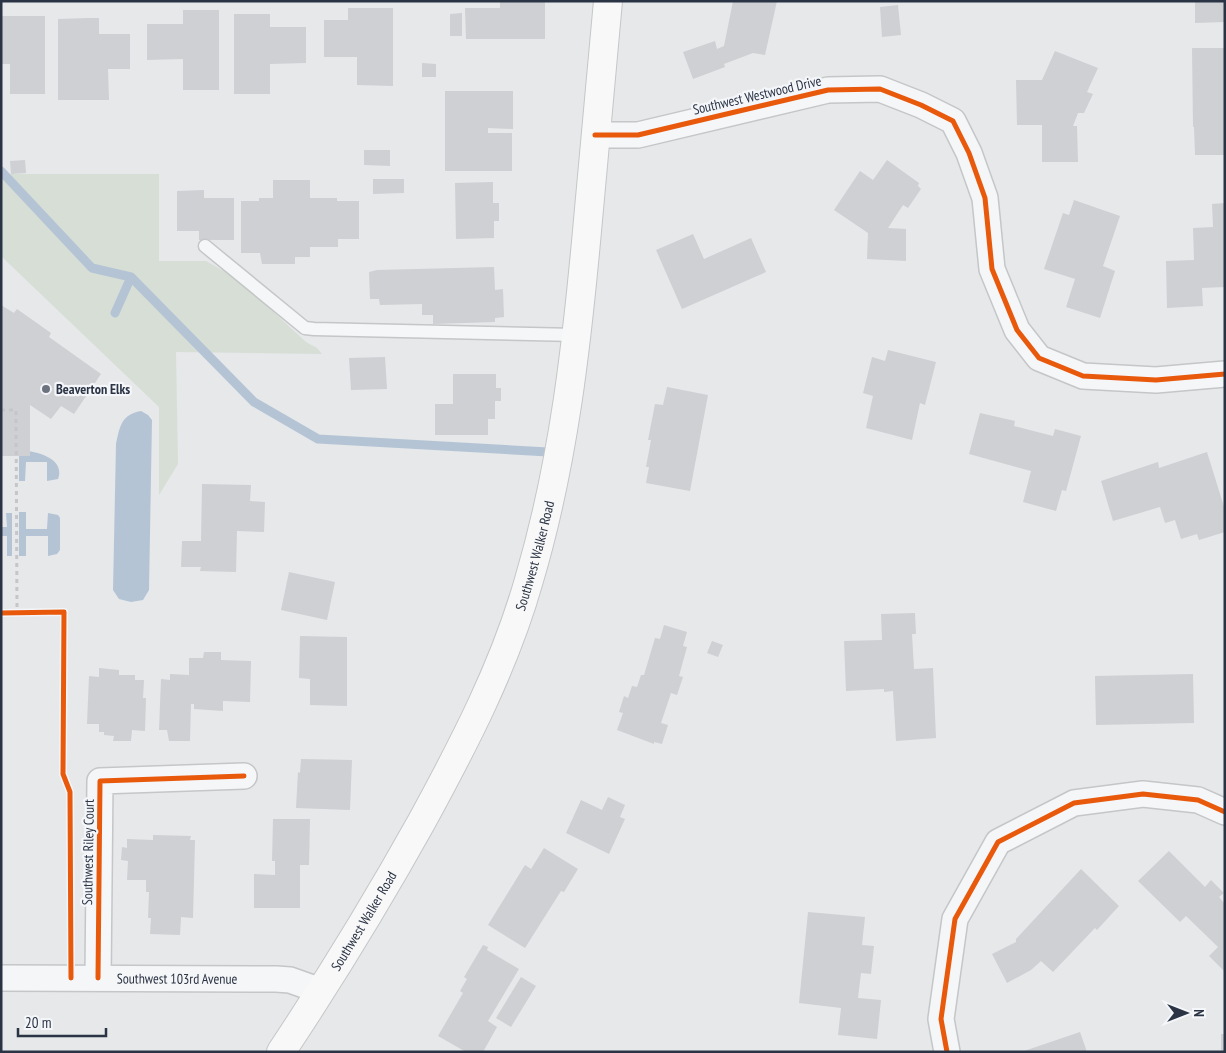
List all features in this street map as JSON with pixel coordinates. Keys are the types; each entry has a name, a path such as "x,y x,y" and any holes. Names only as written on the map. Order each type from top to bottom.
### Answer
{"main road":[{"name":"Southwest Walker Road","path":"280,1052 321,991 384,889 459,753 491,685 529,582 552,494 565,427 582,293 608,1"}],"street":[{"name":"Southwest Westwood Drive","path":"595,136 638,136 828,90 880,89 921,105 952,121 969,153 985,198 992,269 1017,330 1039,358 1082,376 1156,380 1225,374"},
{"name":"Southwest Riley Court","path":"98,978 100,782 244,776"},
{"path":"947,1052 941,1019 955,919 998,842 1074,803 1143,794 1198,800 1225,812"},
{"name":"Southwest 103rd Avenue","path":"1,978 276,979 290,980 321,991"}],"lane":[{"path":"205,246 305,328 576,335"}],"path":[{"path":"1,410 16,410 17,613"},
{"path":"9,613 26,613"}],"shaded area":[{"path":"1,174 159,174 159,261 206,261 215,266 240,281 306,342 317,348 322,354 176,352 178,464 159,495 159,407 1,256"}],"water":[{"path":"141,411 152,420 149,590 143,600 131,602 119,599 113,590 116,444 120,427 125,418"},
{"path":"19,450 40,454 53,460 59,471 58,479 47,481 47,462 26,462 25,481 19,481"},
{"path":"19,512 26,512 26,529 47,529 48,513 58,515 60,518 60,550 57,554 48,556 48,536 26,536 26,556 19,556"},
{"path":"6,513 12,513 12,556 7,556 7,536 1,536 1,527 7,527"}],"building":[{"path":"500,1 545,1 545,39 466,39 465,8 500,8"},
{"path":"733,1 777,1 765,55 753,53 724,64 725,67 693,79 683,52 715,41 717,49 724,46"},
{"path":"1195,1 1225,1 1225,22 1195,23"},
{"path":"898,5 901,35 882,37 880,7"},
{"path":"348,8 393,8 393,86 357,85 357,57 324,57 324,20 348,20"},
{"path":"183,10 219,10 219,90 183,90 183,59 147,60 147,24 183,24"},
{"path":"462,13 462,36 450,36 450,14"},
{"path":"234,14 270,14 270,27 306,27 306,63 270,64 270,94 234,94"},
{"path":"2,16 45,16 45,94 10,94 10,64 1,64"},
{"path":"99,18 99,34 130,34 130,69 108,69 109,100 58,100 58,19"},
{"path":"1192,48 1225,48 1225,155 1195,155"},
{"path":"1055,51 1098,68 1087,92 1093,94 1084,113 1078,113 1073,126 1077,126 1078,162 1042,162 1042,125 1017,125 1016,80 1042,80"},
{"path":"422,63 436,64 436,77 422,77"},
{"path":"445,91 513,91 513,129 488,128 488,133 512,133 512,171 445,171"},
{"path":"364,150 390,150 390,166 364,165"},
{"path":"25,160 26,173 11,174 10,161"},
{"path":"887,160 919,183 918,186 921,189 908,208 903,205 888,228 906,229 906,261 867,259 868,233 834,210 860,171 873,180"},
{"path":"373,179 404,179 404,193 373,194"},
{"path":"273,180 310,180 310,198 337,198 337,201 359,201 359,239 338,239 338,247 310,247 310,257 295,257 295,264 262,264 260,253 241,253 241,201 259,201 259,198 273,198"},
{"path":"493,182 493,203 499,203 499,221 494,221 494,238 456,239 455,183"},
{"path":"204,190 204,198 234,198 234,240 199,240 199,231 177,231 177,191"},
{"path":"1074,200 1120,216 1103,266 1115,271 1100,318 1066,307 1075,279 1044,269 1063,213 1069,215"},
{"path":"1225,203 1225,287 1202,288 1203,306 1167,308 1166,261 1194,260 1193,228 1213,227 1212,204"},
{"path":"693,234 704,259 751,238 766,272 682,309 656,250"},
{"path":"494,267 495,290 503,289 504,317 495,318 495,322 433,324 433,315 422,315 422,304 380,305 379,299 370,299 369,272 377,270"},
{"name":"Beaverton Elks","path":"1,305 14,313 17,309 51,333 49,337 101,374 74,414 61,406 51,419 30,405 30,456 2,456"},
{"path":"888,350 936,362 925,405 920,403 912,440 866,428 873,396 863,393 872,357 885,361"},
{"path":"385,357 387,389 351,390 349,358"},
{"path":"453,374 496,374 496,388 501,388 501,401 495,401 495,419 488,419 488,435 435,435 435,404 453,404"},
{"path":"667,387 708,395 690,491 646,483 649,467 646,467 651,440 648,440 655,404 663,405"},
{"path":"980,413 1015,421 1014,426 1053,436 1055,429 1081,436 1066,491 1062,490 1056,511 1023,502 1031,471 969,454"},
{"path":"1207,452 1225,510 1225,532 1199,540 1197,534 1181,539 1175,520 1165,523 1160,507 1113,521 1101,481 1158,462 1159,468"},
{"path":"202,484 251,485 250,501 265,502 264,532 237,531 236,572 200,571 201,567 181,567 182,541 201,541"},
{"path":"289,572 335,582 327,620 281,610"},
{"path":"915,613 916,634 912,634 914,669 933,668 936,738 896,741 893,691 884,692 884,689 846,691 844,641 882,640 881,614"},
{"path":"664,625 687,632 683,646 687,647 679,676 683,677 677,695 671,693 661,723 668,725 662,744 654,742 654,744 617,730 623,713 619,712 624,696 628,698 632,686 637,687 641,675 644,675 655,638 660,639"},
{"path":"300,636 347,637 347,706 310,705 310,679 299,678"},
{"path":"712,641 723,645 718,657 707,653"},
{"path":"204,652 221,652 221,660 251,661 250,702 223,701 223,711 194,709 194,704 191,704 190,741 169,741 167,730 159,730 161,679 170,680 170,674 189,675 189,658 203,658"},
{"path":"99,668 119,670 119,675 135,675 135,680 144,680 143,698 146,698 145,731 132,730 131,741 113,741 114,736 104,735 104,732 99,732 99,724 87,724 89,676 99,677"},
{"path":"1193,674 1194,723 1096,725 1095,676"},
{"path":"301,759 352,760 350,810 296,808 298,772 300,773"},
{"path":"608,797 625,805 620,817 625,819 609,854 566,833 581,800 602,810"},
{"path":"273,819 310,819 309,865 300,865 300,908 254,908 254,874 275,875 275,861 272,861"},
{"path":"153,835 191,836 190,840 195,840 193,918 181,917 180,935 150,934 151,918 148,918 149,892 146,892 146,880 127,880 128,861 121,860 122,847 127,848 127,839 153,840"},
{"path":"544,848 578,869 564,892 561,891 525,948 488,925 525,865 531,869"},
{"path":"1169,851 1205,887 1211,880 1224,893 1219,897 1225,904 1225,972 1209,956 1218,947 1186,916 1180,922 1138,881"},
{"path":"1081,869 1119,906 1053,972 1041,961 1031,970 1007,983 992,954 1016,942 1016,939"},
{"path":"808,912 865,917 862,945 874,946 871,974 861,973 858,998 881,1000 877,1039 838,1035 841,1008 799,1003"},
{"path":"483,945 488,947 487,950 519,969 488,1021 497,1027 483,1052 466,1052 438,1036 463,993 460,991 467,979 464,977"},
{"path":"521,977 536,986 511,1027 496,1018"},
{"path":"1080,1032 1087,1052 1024,1052 1024,1051"},
{"path":"1221,1034 1225,1034 1225,1052 1221,1052"}],"waterway":[{"path":"1,171 92,268 131,277 254,402 318,439 548,452"},
{"path":"115,313 131,277"}],"cycle path":[{"path":"595,135 638,135 828,90 880,89 921,105 953,121 969,153 985,198 992,269 1017,330 1039,358 1083,376 1156,380 1225,374"},
{"path":"1,613 64,612 63,774 70,792 71,978"},
{"path":"98,978 100,781 244,776"},
{"path":"947,1052 941,1019 955,919 998,842 1074,803 1143,794 1198,800 1225,812"}],"place":[{"name":"Beaverton Elks","path":"46,389"}]}
